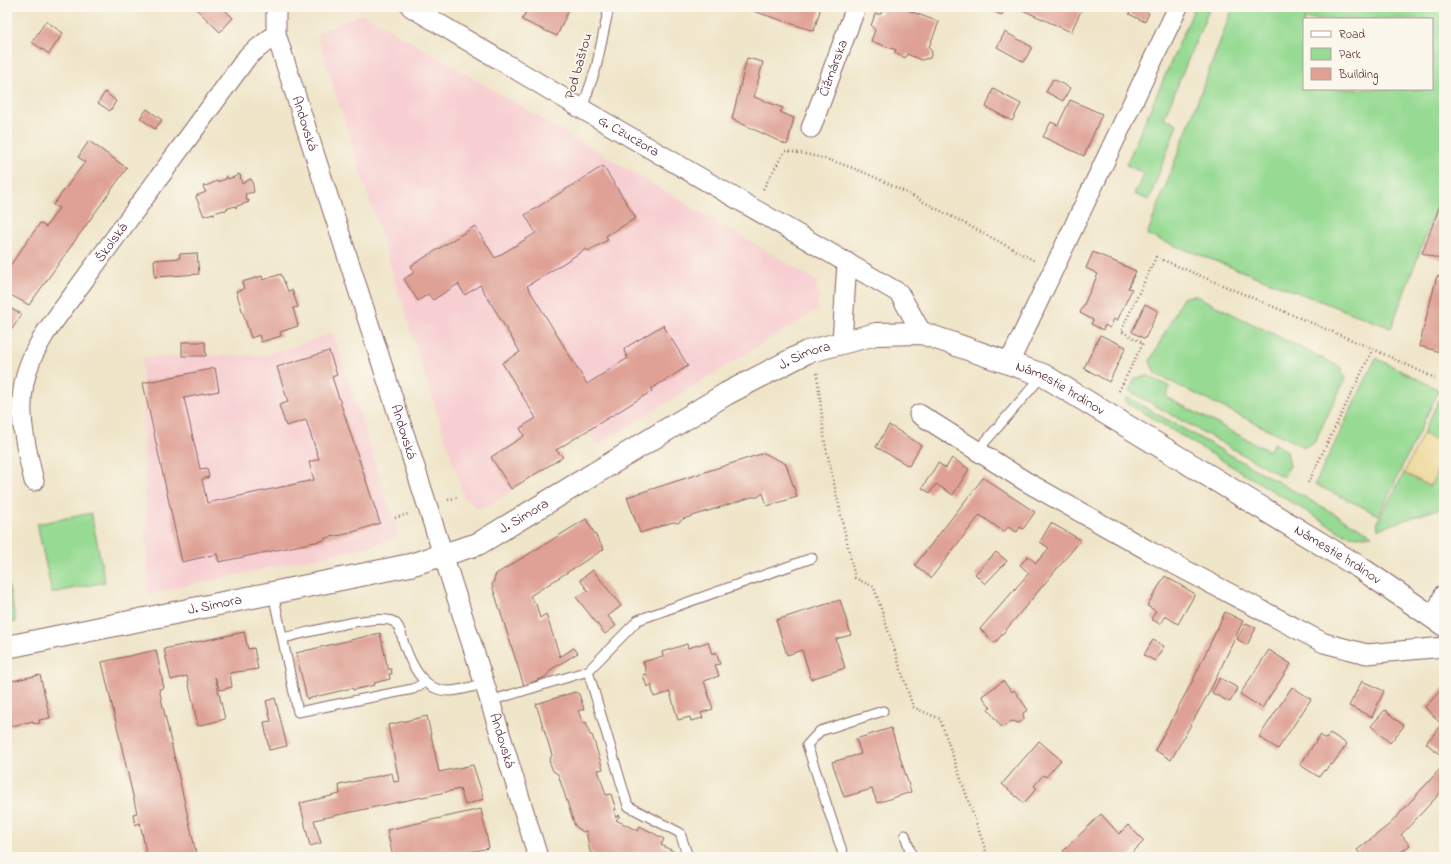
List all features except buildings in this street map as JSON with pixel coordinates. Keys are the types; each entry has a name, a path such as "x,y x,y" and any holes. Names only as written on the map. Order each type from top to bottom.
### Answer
{"main road":[{"name":"J. Simora","path":"7,647 410,565 478,544 726,394 807,352 842,342 876,334 922,333 1009,363"},
{"name":"Námestie hrdinov","path":"1009,363 1043,375 1359,567 1439,622"}],"street":[{"name":"Andovská","path":"276,7 276,34 487,692 538,857"},
{"name":"G. Czuczora","path":"411,7 582,109 899,293 922,333"},
{"name":"Čižmárska","path":"811,128 856,7"},
{"name":"Námestie hrdinov","path":"1009,363 1034,293 1178,7"},
{"name":"Školská","path":"34,481 21,421 22,390 31,360 46,332 248,56 276,34"},
{"path":"842,342 847,262"},
{"path":"919,414 1024,481 1151,552 1324,643 1367,654 1444,647"},
{"path":"1439,622 1444,594"}],"lane":[{"name":"Pod baštou","path":"582,109 596,68 609,7"},
{"path":"977,451 1043,375"},
{"path":"283,638 383,618 394,622 400,631 408,658 420,677 432,688 449,691 487,692 588,671 638,620 812,558"},
{"path":"273,593 298,712 413,689 426,682"},
{"path":"588,671 628,806 680,833 688,857"},
{"path":"844,857 807,745 820,731 883,711"},
{"path":"905,835 912,857"}],"path":[{"path":"293,7 309,11"},
{"path":"753,208 785,151 796,152 841,163 866,172 1041,264"},
{"path":"1119,391 1143,343 1121,331 1156,257 1373,349 1435,378"},
{"path":"1307,485 1373,349"},
{"path":"815,369 826,443 854,578 874,587 914,707 940,719 988,857"},
{"path":"395,518 414,512"},
{"path":"1001,857 1013,857"}],"shaded area":[{"path":"362,13 819,282 816,286 820,297 816,305 819,309 597,445 588,431 557,449 563,457 511,489 512,490 487,507 476,508 469,500 465,501 317,34"},
{"path":"333,333 397,530 396,538 389,542 148,594 142,357 265,355"}],"green space":[{"path":"1195,7 1210,7 1164,118 1177,124 1149,200 1134,194 1144,173 1126,165"},
{"path":"1233,7 1444,7 1444,187 1391,328 1147,235"},
{"path":"1194,295 1342,368 1345,379 1314,443 1304,447 1155,374 1150,361 1183,298"},
{"path":"1376,358 1439,390 1379,515 1315,484"},
{"path":"1149,376 1170,387 1166,397 1269,451 1274,443 1287,451 1290,466 1283,477 1129,391 1135,378"},
{"path":"1444,389 1444,444 1423,434"},
{"path":"1127,397 1372,535 1357,537 1342,533 1124,401"},
{"path":"1444,459 1444,507 1378,529 1377,522 1404,473 1430,486"},
{"path":"91,513 105,582 52,593 37,524"},
{"path":"7,579 16,622 7,624"}],"sand":[{"path":"1423,434 1444,444 1444,459 1430,486 1404,473"}]}
